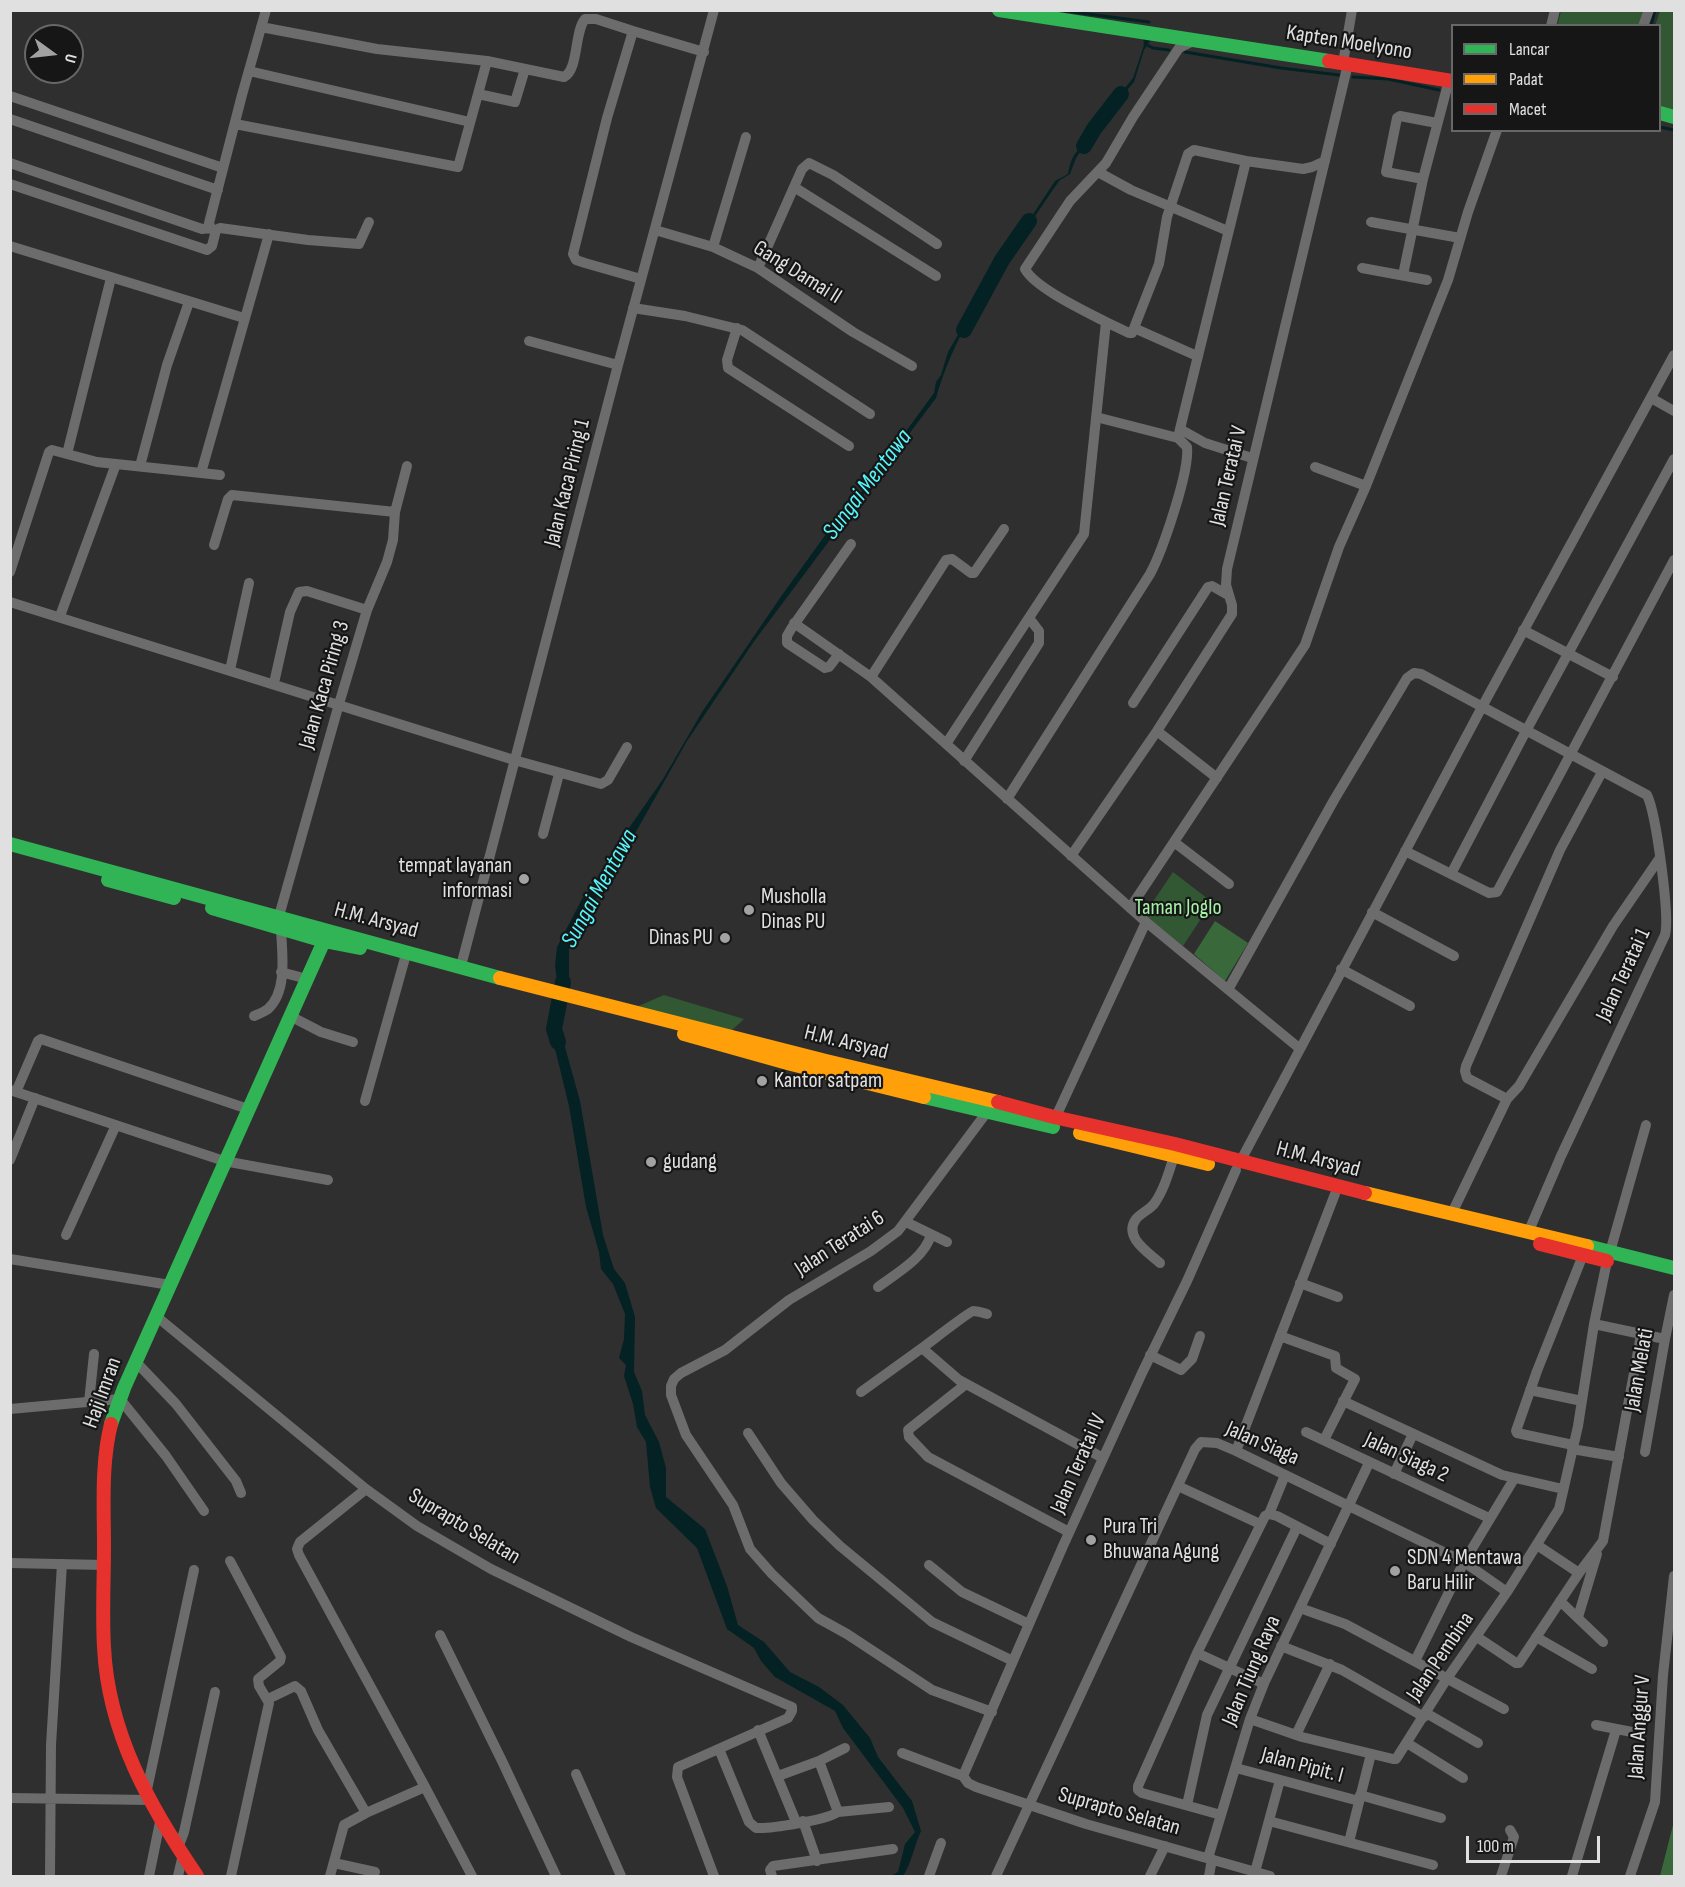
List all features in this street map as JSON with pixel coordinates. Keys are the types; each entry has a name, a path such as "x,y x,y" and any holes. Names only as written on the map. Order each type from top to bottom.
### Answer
{"street":[{"path":"10,184 204,250 210,248 213,230 209,223 266,10"},
{"name":"Jalan Kaca Piring 1","path":"461,966 633,308 714,10"},
{"path":"999,10 1050,14"},
{"name":"Jalan Teratai V","path":"1071,856 1157,731 1232,615 1226,585 1227,569 1325,161 1346,64 1352,10"},
{"name":"Kapten Moelyono","path":"1050,14 1118,28 1451,80"},
{"path":"261,27 377,49 487,61 558,77 567,76 570,72 585,19 596,19 704,52"},
{"path":"633,31 573,254 576,260 641,279"},
{"path":"1195,40 1179,48 1109,158 1070,201 1029,262 1026,269 1034,279 1063,299 1132,333 1159,264 1170,207 1190,151 1203,151 1246,161 1303,169 1309,169 1325,161"},
{"path":"234,124 458,167 487,61"},
{"path":"478,94 515,102 525,69"},
{"path":"249,71 470,122"},
{"path":"1403,275 1423,179 1451,80"},
{"path":"10,96 223,168"},
{"path":"1423,179 1386,172 1397,118 1400,116 1437,123"},
{"path":"10,119 218,190"},
{"path":"1130,908 1305,645 1339,548 1446,284 1496,132"},
{"path":"713,247 746,137"},
{"path":"1007,799 1155,567 1166,538 1187,456 1187,447 1179,434 1246,161"},
{"path":"10,163 202,229 220,228 308,240 359,244 369,222"},
{"path":"758,268 794,187 805,165 809,163 833,175 937,244"},
{"path":"1098,172 1131,190 1228,231"},
{"path":"794,187 936,276"},
{"path":"1371,222 1460,238"},
{"name":"Gang Damai II","path":"655,230 713,247 758,268 853,332 912,366"},
{"path":"201,473 269,234"},
{"path":"10,246 244,318"},
{"path":"1362,268 1427,280"},
{"path":"68,454 111,278"},
{"path":"140,466 167,365 189,302"},
{"path":"633,308 737,328 870,414"},
{"path":"946,744 1084,534 1106,322"},
{"path":"737,328 727,360 728,368 849,446"},
{"path":"1134,328 1197,356"},
{"path":"529,340 618,365"},
{"name":"Jalan Teratai IV","path":"963,1776 1069,1532 1150,1355 1187,1281 1238,1166 1523,630 1674,355"},
{"path":"1651,398 1674,411"},
{"path":"1096,417 1179,434 1252,459"},
{"path":"10,572 49,452 52,450 97,462 220,476"},
{"path":"1451,874 1526,730 1674,459"},
{"path":"60,616 116,464"},
{"name":"Jalan Kaca Piring 3","path":"254,1016 267,1010 276,998 281,972 280,922 339,704 368,610 387,562 393,540 395,512 407,466"},
{"path":"1315,467 1366,486"},
{"path":"214,544 228,499 232,495 395,512"},
{"path":"871,676 945,560 952,559 974,573 1004,529"},
{"path":"839,654 829,667 825,668 787,644 787,636 851,544"},
{"path":"1405,851 1489,893 1497,892 1674,560"},
{"path":"230,670 249,582"},
{"path":"1133,703 1208,587 1212,586 1228,596"},
{"path":"274,683 291,612 299,592 307,591 368,610"},
{"path":"10,602 559,774 601,784 605,783 627,747"},
{"path":"964,761 1039,643 1039,631 1029,618"},
{"path":"794,623 871,676 1146,922 1229,988 1299,1048"},
{"path":"1523,630 1612,677"},
{"name":"Jalan Teratai 1","path":"1229,988 1334,800 1407,678 1414,673 1420,674 1647,795 1653,812 1666,915 1665,935 1528,1233"},
{"path":"1157,731 1217,778"},
{"path":"1507,1099 1467,1078 1466,1066 1560,850 1602,772"},
{"path":"543,834 559,774"},
{"path":"1174,842 1229,885"},
{"name":"H.M. Arsyad","path":"10,844 280,922 461,966 551,996"},
{"name":"H.M. Arsyad","path":"10,854 191,897"},
{"path":"1452,1214 1507,1099 1519,1086 1613,926 1659,859"},
{"path":"1372,912 1454,956"},
{"name":"H.M. Arsyad","path":"280,922 324,941 405,958 551,996 791,1064 987,1112 1175,1144 1238,1166 1335,1194 1609,1256 1674,1268"},
{"path":"1053,1122 1146,922"},
{"name":"Haji Imran","path":"197,1876 160,1822 148,1797 128,1751 107,1675 104,1647 104,1466 110,1426 120,1399 224,1161 324,941"},
{"path":"365,1101 405,958"},
{"path":"1341,969 1410,1006"},
{"path":"281,972 306,979"},
{"name":"H.M. Arsyad","path":"569,1001 705,1029 826,1061 980,1097 1053,1122 1174,1156 1238,1166 1452,1214 1528,1233 1564,1245 1583,1255 1609,1256 1674,1277"},
{"path":"290,1016 321,1032 353,1042"},
{"path":"248,1109 41,1039 13,1091 224,1161 328,1180"},
{"path":"10,1160 35,1098"},
{"name":"Jalan Teratai 6","path":"987,1112 898,1231 871,1251 789,1300 725,1350 681,1373 671,1383 671,1395 686,1435 733,1505 750,1549 772,1574 818,1618 847,1634 932,1690 992,1712"},
{"path":"66,1235 116,1125"},
{"name":"Jalan Pembina","path":"1250,1719 1296,1735 1396,1759 1446,1680 1508,1592 1559,1509 1609,1256 1646,1125"},
{"path":"1160,1263 1135,1240 1132,1230 1136,1220 1149,1209 1161,1192 1174,1156"},
{"path":"1236,1451 1335,1194"},
{"path":"906,1222 947,1242"},
{"path":"878,1287 912,1261 928,1244 931,1235"},
{"path":"1583,1255 1516,1432 1619,1457"},
{"path":"10,1259 170,1285"},
{"path":"1300,1283 1338,1297"},
{"name":"Jalan Melati","path":"1645,1452 1674,1295"},
{"path":"861,1392 968,1313 975,1311 987,1314"},
{"name":"Suprapto Selatan","path":"156,1316 366,1489 417,1526 491,1569 631,1638 792,1707 788,1718 758,1730"},
{"path":"1594,1324 1665,1339"},
{"path":"1578,1617 1605,1533 1641,1335"},
{"path":"1150,1355 1181,1370 1192,1359 1200,1336"},
{"path":"1280,1336 1336,1356 1336,1368 1355,1379 1324,1440"},
{"path":"922,1348 966,1384 1103,1458"},
{"path":"89,1402 94,1354"},
{"path":"136,1362 176,1404 236,1481 241,1493"},
{"path":"966,1384 908,1430 909,1437 928,1457 1069,1532"},
{"path":"1530,1390 1582,1401"},
{"path":"10,1409 120,1399 166,1456 204,1510"},
{"path":"1344,1401 1502,1475 1563,1489"},
{"path":"748,1432 781,1483 813,1520 850,1555 932,1622 1013,1660"},
{"name":"Jalan Siaga 2","path":"1306,1432 1489,1518"},
{"path":"1394,1474 1413,1434"},
{"name":"Jalan Siaga","path":"996,1876 1195,1449 1201,1442 1217,1443 1236,1451 1350,1506 1464,1562 1508,1592"},
{"name":"Jalan Tiung Raya","path":"1209,1876 1210,1858 1221,1815 1250,1719 1281,1646 1369,1463"},
{"path":"1221,1815 1142,1792 1138,1790 1138,1786 1197,1653 1260,1524 1269,1514 1285,1475"},
{"path":"1415,1661 1464,1562 1514,1479"},
{"path":"1178,1486 1260,1524"},
{"path":"366,1489 300,1542 297,1549 472,1876"},
{"path":"1269,1514 1331,1544"},
{"path":"1187,1805 1205,1722 1297,1527"},
{"path":"1537,1545 1579,1573"},
{"path":"1477,1637 1517,1663 1520,1662 1579,1573 1599,1548"},
{"path":"230,1561 281,1657 280,1661 258,1679 259,1686 268,1699 268,1707 231,1876"},
{"path":"10,1563 104,1565"},
{"path":"50,1876 51,1745 62,1564"},
{"path":"929,1565 962,1592 1029,1624"},
{"path":"10,1798 148,1797 194,1570"},
{"name":"Jalan Anggur V","path":"1630,1876 1654,1802 1663,1675 1674,1576"},
{"path":"1560,1601 1604,1642"},
{"path":"1300,1608 1335,1619 1504,1709"},
{"path":"440,1635 556,1876"},
{"path":"1536,1637 1592,1669"},
{"path":"1281,1646 1353,1675 1478,1743"},
{"path":"1197,1653 1264,1684"},
{"path":"1296,1735 1330,1664"},
{"path":"268,1699 295,1686 301,1691 318,1730 366,1813"},
{"path":"178,1876 180,1851 215,1692"},
{"path":"1596,1725 1632,1732"},
{"path":"714,1876 676,1774 680,1765 758,1730 817,1861"},
{"path":"1572,1876 1616,1730"},
{"path":"1407,1743 1463,1778"},
{"path":"778,1776 819,1761 845,1748"},
{"path":"719,1749 752,1826 759,1828 833,1816 838,1812 889,1807"},
{"name":"Suprapto Selatan","path":"902,1753 963,1776 968,1783 976,1787 1029,1805 1086,1824 1270,1876"},
{"path":"1349,1842 1371,1754"},
{"path":"819,1761 838,1812"},
{"name":"Jalan Pipit. I","path":"1236,1768 1441,1818"},
{"path":"576,1774 621,1876"},
{"path":"1255,1872 1280,1780"},
{"path":"330,1876 344,1826 366,1813 425,1786"},
{"path":"1269,1821 1433,1865"},
{"path":"149,1876 160,1822"},
{"path":"1500,1876 1514,1837 1510,1830"},
{"path":"929,1876 941,1843"},
{"path":"1150,1876 1165,1846"},
{"path":"772,1876 772,1867 893,1849"},
{"path":"334,1863 375,1872"}],"green space":[{"path":"1561,11 1644,11 1638,24 1558,24"},
{"path":"1660,11 1674,11 1674,111 1661,108 1661,24 1656,24"},
{"name":"Taman Joglo","path":"1173,872 1212,902 1183,946 1144,915"},
{"path":"1215,921 1248,943 1225,981 1194,954"},
{"path":"664,995 744,1019 729,1033 634,1008"},
{"path":"1674,1823 1674,1876 1660,1876 1673,1825"}],"water":[{"name":"Sungai Mentawa","path":"1143,35 1148,36 1150,41 1144,50 1134,82 1107,111 1076,158 1070,174 1060,180 1003,263 971,315 946,369 936,398 755,640 687,741 633,837 569,942 569,993 555,988 557,947 582,899 595,883 611,854 663,779 702,712 780,598 831,527 849,509 934,393 948,352 998,266 999,259 1012,246 1055,181 1068,174 1074,155 1083,147 1098,121 1133,78 1144,45"},
{"path":"548,1020 558,1022 580,1101 603,1235 614,1269 625,1283 635,1317 634,1372 642,1391 645,1415 659,1442 666,1468 666,1497 705,1529 727,1586 738,1625 764,1642 790,1672 819,1687 843,1705 870,1738 878,1757 912,1801 921,1831 903,1876 891,1876 898,1872 905,1844 915,1832 903,1808 843,1728 835,1711 775,1677 761,1661 754,1648 727,1629 697,1548 656,1508 650,1487 646,1442 637,1427 633,1404 624,1376 626,1365 619,1358 624,1339 625,1314 613,1284 601,1269 599,1252 586,1207 569,1106"}],"waterway":[{"path":"1058,10 1149,22"},
{"path":"1652,24 1655,10"},
{"path":"1145,44 1153,48 1169,50"},
{"path":"1185,52 1339,75"},
{"path":"1353,77 1388,79 1439,90"},
{"name":"Sungai Mentawa","path":"1084,146 1121,94"},
{"path":"1661,127 1674,130"},
{"name":"Sungai Mentawa","path":"964,330 1002,260 1029,221"},
{"name":"Sungai Mentawa","path":"558,1042 554,1029 563,982"}],"traffic: fast":[{"path":"999,10 1329,61"},
{"path":"1661,113 1674,117"},
{"path":"10,844 500,978"},
{"path":"108,880 174,898"},
{"path":"212,908 324,941 360,948"},
{"path":"111,1424 124,1388 324,941"},
{"path":"924,1097 1053,1127"},
{"path":"1587,1246 1674,1268"}],"traffic: slow":[{"path":"500,978 998,1102"},
{"path":"684,1034 791,1064 924,1097"},
{"path":"1080,1133 1208,1164"},
{"path":"1365,1193 1587,1246"}],"traffic: jam":[{"path":"1329,61 1451,81"},
{"path":"998,1102 1175,1144 1365,1193"},
{"path":"1540,1244 1607,1261"},
{"path":"111,1424 104,1485 103,1622 107,1679 123,1739 134,1768 163,1823 197,1876"}],"place":[{"name":"tempat layanan informasi","path":"524,879"},
{"name":"Musholla Dinas PU","path":"749,910"},
{"name":"Dinas PU","path":"725,938"},
{"name":"Kantor satpam","path":"762,1081"},
{"name":"gudang","path":"651,1162"},
{"name":"Pura Tri Bhuwana Agung","path":"1091,1540"},
{"name":"SDN 4 Mentawa Baru Hilir","path":"1395,1571"}]}
